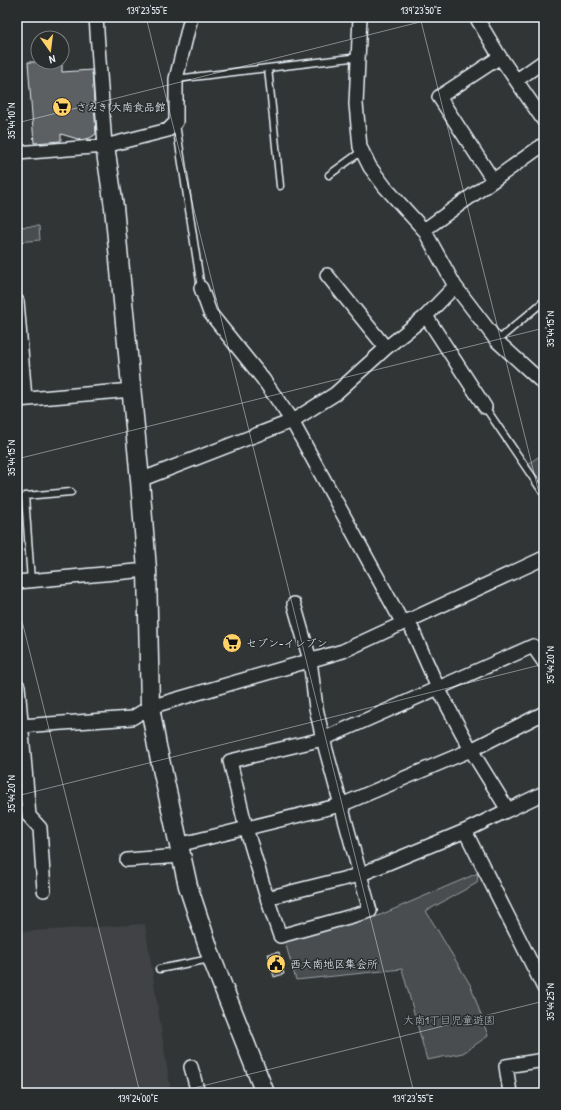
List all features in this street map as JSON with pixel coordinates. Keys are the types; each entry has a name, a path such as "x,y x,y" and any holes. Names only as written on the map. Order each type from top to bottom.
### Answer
{"street":[{"path":"96,17 105,146 114,207 140,480 147,570 150,707 179,851 188,886 212,959 265,1093"},
{"path":"17,153 105,146 168,130 176,122 176,79 191,17"},
{"path":"360,17 356,104 360,147 370,167 385,187 424,230 455,286 497,341 544,384"},
{"path":"476,17 500,56 544,121"},
{"path":"493,180 439,97 500,56"},
{"path":"517,80 544,61"},
{"path":"424,230 544,144"},
{"path":"327,275 386,348"},
{"path":"140,480 292,421 335,394 386,348 426,316 455,286"},
{"path":"201,288 210,313 263,379 292,421 405,621 471,750 508,810"},
{"path":"17,301 21,400 132,390"},
{"path":"426,316 485,407"},
{"path":"21,726 132,718 150,707 343,651 544,558"},
{"path":"17,582 147,570"},
{"path":"294,604 310,660 316,708 323,739 370,911 280,936 246,828 230,761 323,739 533,646 544,662"},
{"path":"18,686 21,726 20,757 29,816 40,828 44,890"},
{"path":"127,860 179,851 246,828 341,805 471,750 544,713"},
{"path":"267,898 359,875 466,831 544,793"},
{"path":"466,831 544,988"},
{"path":"510,1093 506,1066 544,1060"},
{"path":"191,1067 198,1093"}],"lane":[{"path":"176,79 359,57"},
{"path":"268,68 280,186"},
{"path":"176,122 201,288"},
{"path":"329,175 362,151"},
{"path":"497,341 544,301"},
{"path":"485,407 544,494"},
{"path":"31,581 25,496 71,492"},
{"path":"159,969 212,959"}],"shaded area":[{"path":"145,924 171,1093 17,1093 17,932"}],"green space":[{"path":"39,226 40,240 17,242 17,227"},
{"path":"544,453 544,487 528,464"},
{"name":"大南1丁目児童遊園","path":"478,873 477,883 426,911 471,986 488,1036 463,1053 427,1060 402,969 296,980 285,942 378,916"}],"building":[{"path":"28,62 30,62 30,70 62,70 62,72 92,70 96,134 90,138 81,140 61,134 61,141 34,143"},
{"path":"279,952 284,974 274,977 268,954"}],"place":[{"name":"さえき 大南食品館","path":"62,107"},
{"name":"セブン-イレブン","path":"232,643"},
{"name":"西大南地区集会所","path":"276,964"}]}
